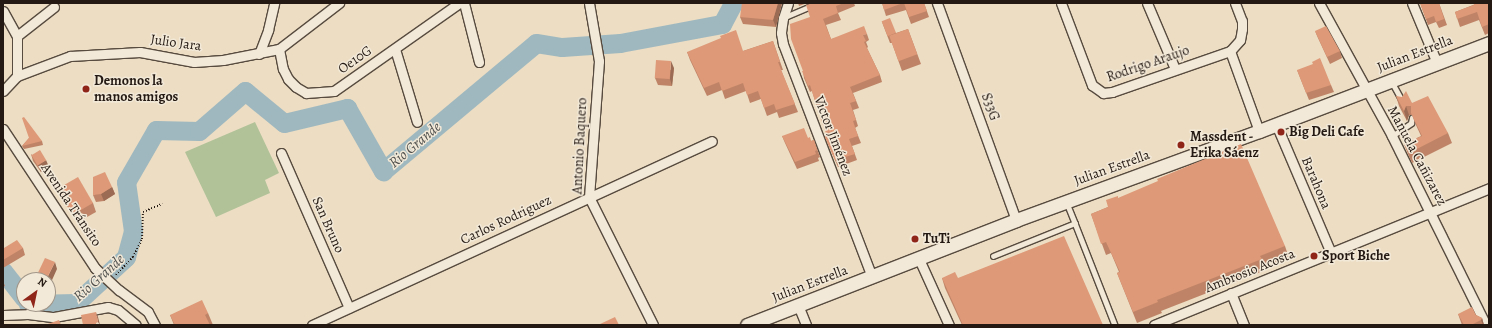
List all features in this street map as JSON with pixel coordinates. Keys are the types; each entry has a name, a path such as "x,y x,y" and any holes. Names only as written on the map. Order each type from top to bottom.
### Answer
{"street":[{"path":"259,54 268,30 274,3"},
{"name":"Julio Jara","path":"3,91 17,76 52,62 77,56 140,52 194,62 223,60 279,49 340,3"},
{"name":"Oe10G","path":"279,49 283,69 288,79 306,93 320,94 334,92 458,3"},
{"path":"464,3 479,62"},
{"name":"Antonio Baquero","path":"589,3 599,61 589,197 653,325"},
{"name":"Victor Jiménez","path":"788,3 783,18 781,33 783,44 872,277"},
{"name":"S33G","path":"937,3 1016,220"},
{"name":"Rodrigo Araujo","path":"1061,3 1092,85 1099,91 1112,92 1230,51"},
{"path":"1147,3 1175,69"},
{"path":"1235,3 1242,21 1242,29 1240,40 1230,51 1260,131"},
{"name":"Manuela Cañizarez","path":"1319,3 1392,136 1486,325"},
{"path":"1412,3 1437,63"},
{"path":"17,36 54,7"},
{"path":"3,11 17,36 17,76"},
{"name":"Julian Estrella","path":"747,325 1016,220 1260,131 1365,89 1391,81 1489,43"},
{"path":"395,49 417,122"},
{"name":"Barahona","path":"1276,124 1330,253"},
{"name":"Avenida Tránsito","path":"3,129 95,268 119,290 148,312 155,325"},
{"name":"Carlos Rodriguez","path":"312,325 712,141"},
{"name":"San Bruno","path":"281,153 349,308"},
{"name":"Ambrosio Acosta","path":"1154,325 1489,188"},
{"path":"919,259 949,325"},
{"path":"1231,293 1244,325"},
{"path":"798,305 806,325"},
{"path":"3,315 28,314 54,317 108,307 118,310 135,324 148,312"}],"lane":[{"path":"783,18 818,3"},
{"path":"1391,81 1404,104"},
{"path":"1392,136 1411,124 1412,118"},
{"path":"1067,201 1115,325"},
{"path":"993,256 1075,223"}],"path":[{"path":"109,281 134,257 142,239 143,212 162,204"}],"green space":[{"path":"255,122 279,173 265,180 270,193 216,217 185,152"}],"building":[{"path":"742,3 778,3 773,20 740,17"},
{"path":"814,3 844,3 836,6 838,13 823,19 831,39 864,26 867,34 863,35 866,41 864,42 880,75 850,87 856,101 850,103 856,120 853,121 858,136 849,139 855,154 835,160 825,137 827,136 820,117 826,116 819,99 815,101 810,85 808,86 791,39 790,24 810,17 806,5"},
{"path":"882,3 903,3 884,10"},
{"path":"904,3 924,3 927,11 909,17"},
{"path":"1420,3 1439,3 1444,19 1436,22 1434,16 1426,19"},
{"path":"1473,3 1489,3 1489,24 1482,27 1477,12 1457,19 1455,12 1474,5"},
{"path":"890,18 896,33 888,36 882,21"},
{"path":"1326,26 1340,51 1327,57 1315,31"},
{"path":"908,29 917,54 898,61 889,36"},
{"path":"736,30 743,51 773,41 780,62 778,62 795,104 776,110 774,104 764,108 758,91 747,95 743,83 722,91 719,82 704,88 687,52"},
{"path":"1320,58 1331,85 1306,93 1297,70 1313,64 1312,62"},
{"path":"656,60 671,61 670,79 655,78"},
{"path":"1406,91 1412,103 1428,96 1448,133 1409,153 1404,144 1422,136 1411,113 1411,106 1406,106 1404,111 1396,96 1402,97"},
{"path":"24,117 42,141 22,146 29,138 22,118"},
{"path":"804,128 808,138 810,137 811,141 814,140 817,150 815,151 816,154 795,162 782,136"},
{"path":"1241,144 1285,246 1260,256 1262,259 1157,300 1158,302 1133,312 1117,273 1120,272 1106,242 1101,244 1091,214 1108,207 1106,200 1118,196 1118,198 1158,181 1157,179"},
{"path":"40,150 46,160 38,165 31,155"},
{"path":"105,172 112,187 101,194 93,195 93,177"},
{"path":"78,177 93,203 73,214 58,188"},
{"path":"1064,236 1103,325 963,325 942,278 955,272 958,278"},
{"path":"17,240 23,248 3,260 3,247 4,248"},
{"path":"45,258 55,262 50,272 38,272"},
{"path":"202,300 208,313 205,315 210,325 175,325 170,315"},
{"path":"1472,307 1476,315 1482,318 1471,325 1464,325 1458,314"},
{"path":"96,312 98,322 96,325 83,325 81,315"},
{"path":"615,317 619,325 598,325"},
{"path":"59,320 61,325 45,325"},
{"path":"14,324 45,325 15,325"}],"waterway":[{"name":"Rio Grande","path":"56,303 76,303 126,257 133,231 126,182 156,130 199,131 245,91 284,123 347,108 383,171 536,43 562,47 620,43 722,24 733,3"},
{"name":"Rio Grande","path":"3,271 16,288"}],"place":[{"name":"Demonos la manos amigos","path":"86,89"},
{"name":"Big Deli Cafe","path":"1281,132"},
{"name":"Massdent - Erika Sáenz","path":"1181,145"},
{"name":"TuTi","path":"915,239"},
{"name":"Sport Biche","path":"1314,256"}]}
